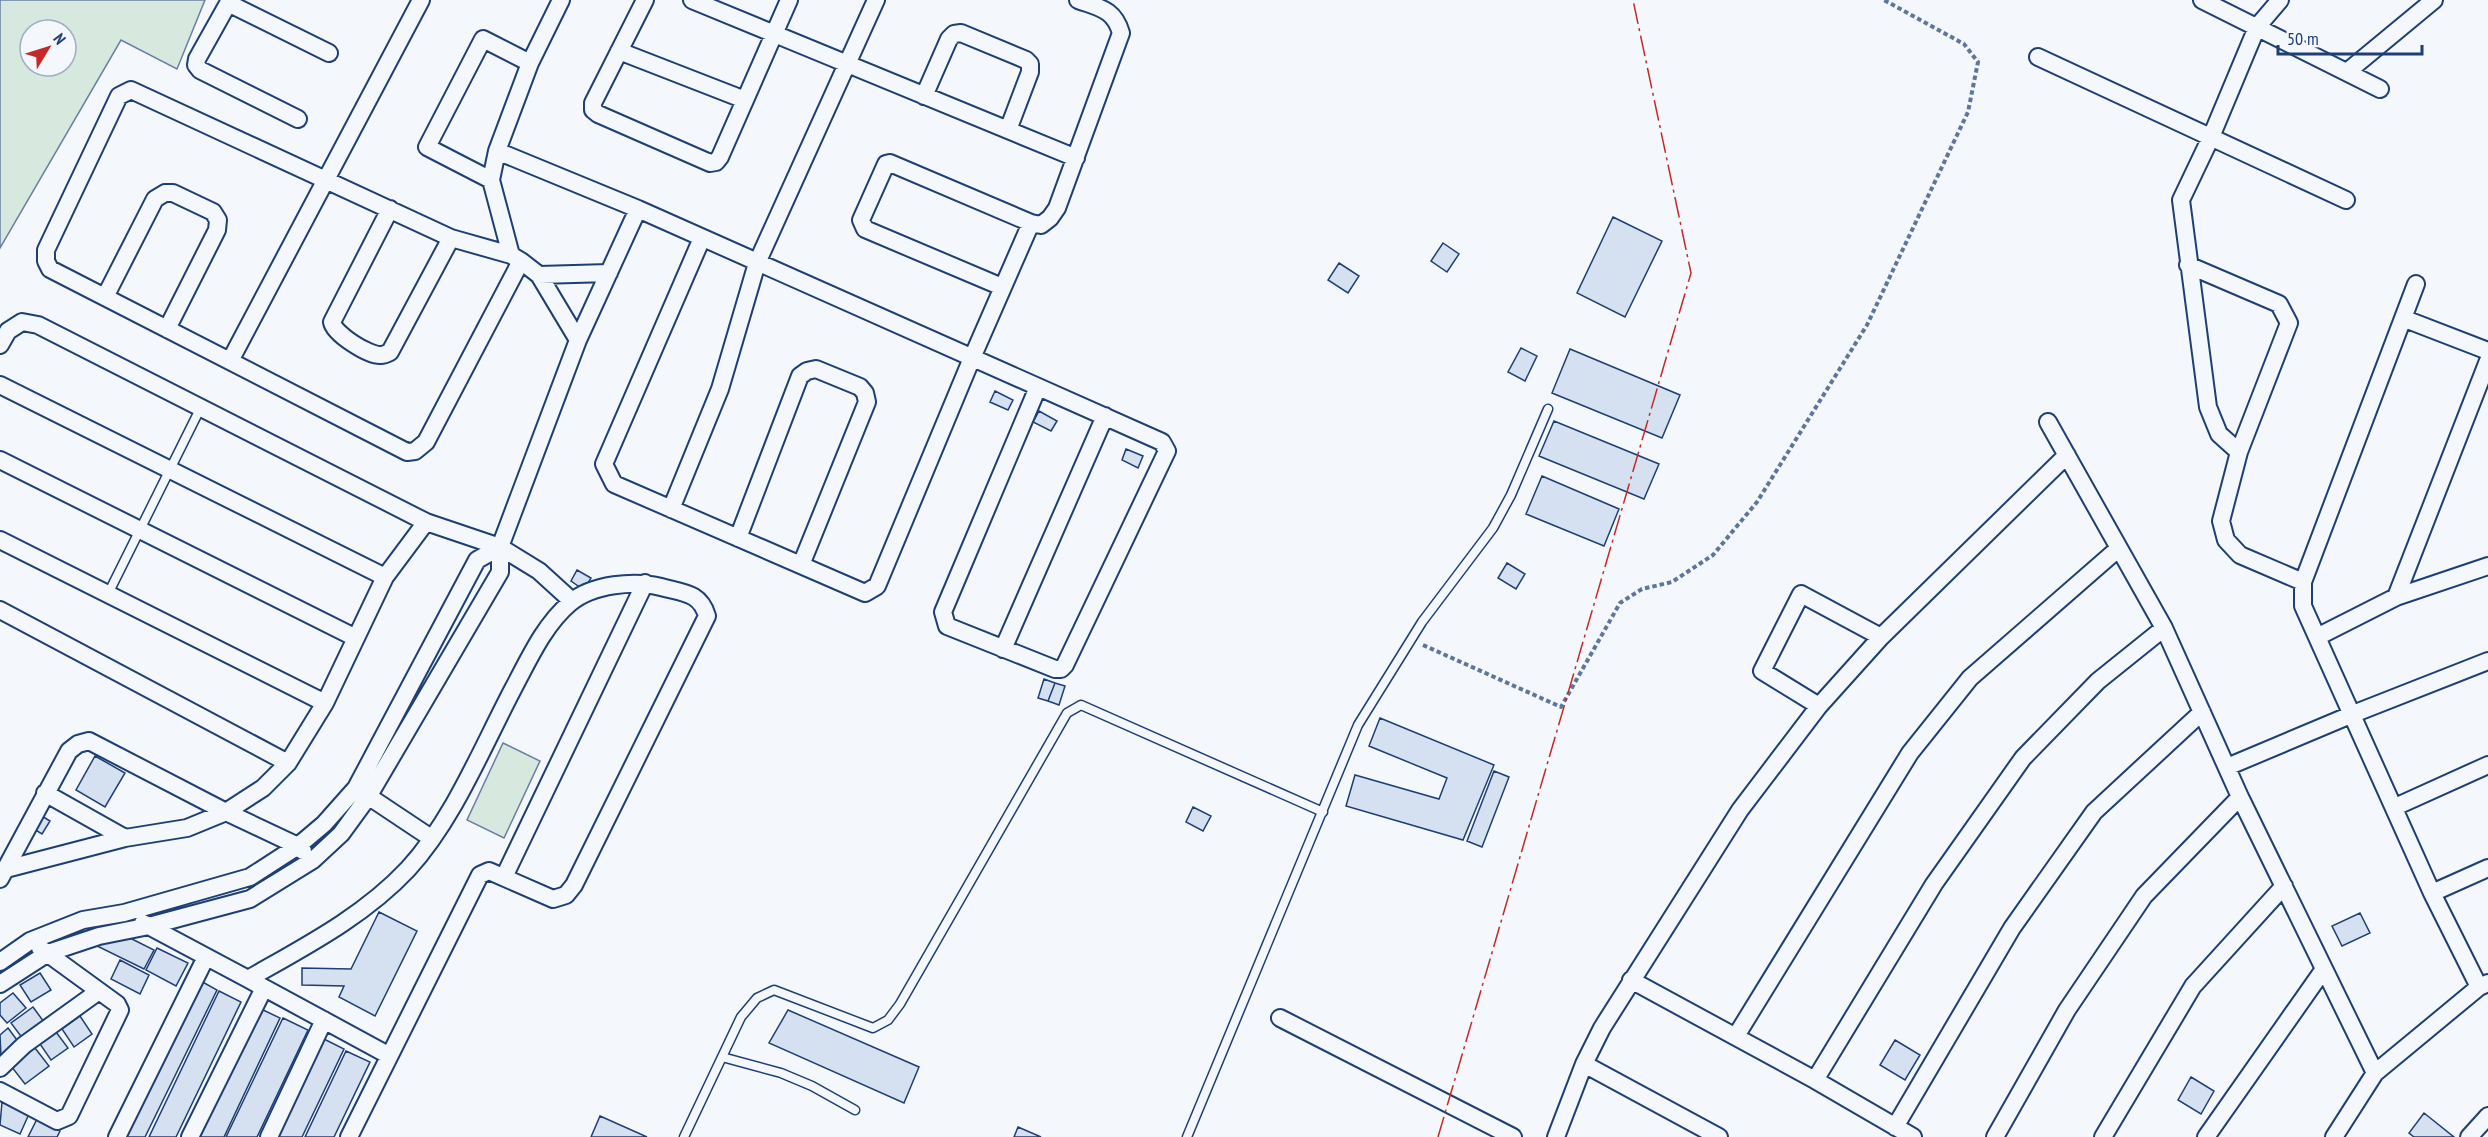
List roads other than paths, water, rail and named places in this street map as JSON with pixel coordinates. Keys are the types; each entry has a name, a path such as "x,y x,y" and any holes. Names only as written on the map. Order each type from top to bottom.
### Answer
{"street":[{"path":"230,361 421,0"},
{"path":"561,0 530,63 497,151 491,180 515,258 426,442 415,451 407,452 50,269 46,261 46,250 119,96 131,90 451,238 515,258 539,275 578,339"},
{"path":"645,0 593,102 593,110 710,163 716,162 720,157 789,0"},
{"path":"692,0 1076,158"},
{"path":"671,509 720,389 757,263 876,0"},
{"path":"1002,287 865,229 861,220 886,164 890,163 1031,223 1041,225 1050,218 1057,207 1076,158 1121,33 1117,19 1109,12 1078,0"},
{"path":"2202,0 2380,89"},
{"path":"2239,452 2219,434 2208,407 2181,200 2211,138 2257,27 2280,0"},
{"path":"2347,72 2434,0"},
{"path":"298,119 200,70 196,65 197,58 229,1 329,52"},
{"path":"924,96 949,39 954,34 961,33 1026,60 1030,64 1030,72 1008,130"},
{"path":"491,180 427,147 483,39 530,63"},
{"path":"619,51 745,100"},
{"path":"2038,57 2346,200"},
{"path":"497,151 638,209 1162,442 1167,450 1061,669 1055,669 947,627 943,612 1038,387"},
{"path":"105,297 155,199 173,193 213,212 218,220 217,230 167,329"},
{"path":"390,209 332,322 333,329 340,335 374,354 382,355 390,352 451,238"},
{"path":"0,962 30,941 83,920 124,913 250,877 298,846 362,793 434,684 500,572 500,547 578,339 638,209"},
{"path":"702,238 604,464 614,484 865,593 877,586 1031,223"},
{"path":"2188,265 2279,304 2289,322 2239,452 2221,521 2226,540 2240,555 2303,582"},
{"path":"539,275 609,273"},
{"path":"2334,1137 2375,1072 2483,985 2433,893 2303,606 2303,582 2405,319 2416,284"},
{"path":"2405,319 2488,351"},
{"path":"0,345 8,331 22,322 38,325 426,522 500,547 539,571 572,602"},
{"path":"2396,597 2488,361"},
{"path":"738,538 800,376 807,370 816,369 860,387 865,393 867,402 801,565"},
{"path":"0,385 385,577"},
{"path":"1003,648 1105,416"},
{"path":"2048,422 2164,628 2240,797 2375,1072"},
{"path":"1556,1137 1584,1064 1602,1028 1740,810 1819,705 1881,637 2067,455"},
{"path":"0,460 356,638"},
{"path":"3,874 125,838 186,828 225,812 263,788 288,763 325,703 385,577 426,522"},
{"path":"0,540 325,703"},
{"path":"0,984 48,953 99,936 149,926 250,899 313,860 341,834 362,793 415,674 477,560 500,547"},
{"path":"1736,1036 1911,753 1970,678 2119,548"},
{"path":"2317,637 2396,597 2488,566"},
{"path":"504,878 645,583"},
{"path":"248,979 331,932 372,902 408,868 454,801 546,629 572,602 607,586 645,583 696,597 704,604 707,616 574,885 566,895 553,898 489,871 480,875 349,1137"},
{"path":"1819,705 1762,671 1801,594 1881,637"},
{"path":"0,610 288,763"},
{"path":"1815,1080 1934,884 2023,758 2098,681 2164,628"},
{"path":"2227,767 2488,661"},
{"path":"415,674 434,684"},
{"path":"1895,1127 2012,928 2094,812 2202,712"},
{"path":"3,874 69,751 78,744 89,741 225,812 298,846 313,860"},
{"path":"2395,807 2488,765"},
{"path":"45,793 125,838"},
{"path":"362,793 431,837"},
{"path":"1995,1137 2067,1010 2144,896 2240,797"},
{"path":"2433,893 2488,868"},
{"path":"2103,1137 2193,986 2284,886"},
{"path":"124,913 388,1055"},
{"path":"0,1091 57,1121 69,1116 120,1010 117,1004 30,941"},
{"path":"117,1137 206,957"},
{"path":"2206,1137 2324,969"},
{"path":"1631,980 1736,1036 1913,1137"},
{"path":"190,1137 264,988"},
{"path":"0,1068 24,1046 99,991"},
{"path":"1280,1018 1513,1137"},
{"path":"269,1137 324,1020"},
{"path":"1584,1064 1719,1137"}],"lane":[{"path":"108,594 201,407"},
{"path":"1186,1137 1358,725 1411,639 1493,528 1511,495 1548,409"},
{"path":"684,1137 741,1017 757,998 774,990 873,1028 888,1020 900,1004 1067,713 1081,705 1323,812"},
{"path":"722,1057 781,1073 812,1086 855,1110"}]}
